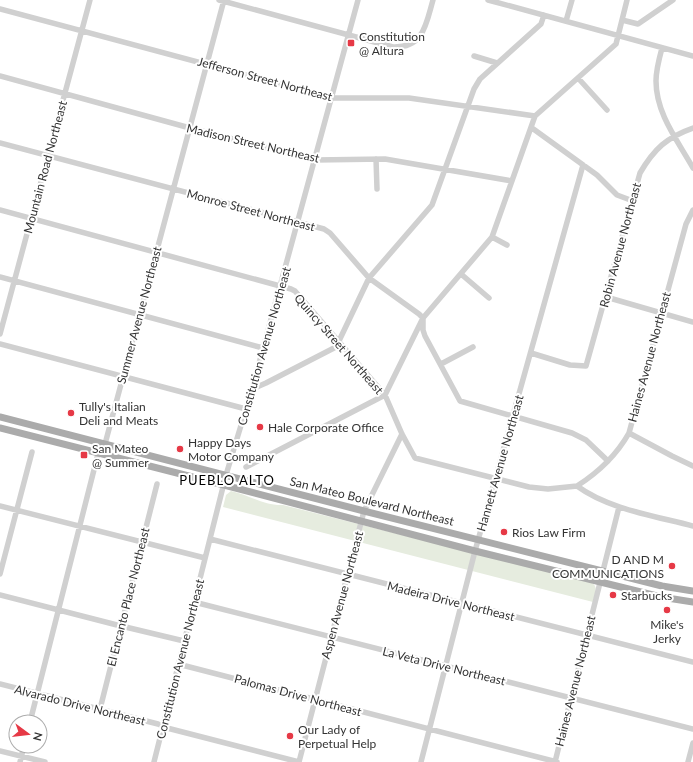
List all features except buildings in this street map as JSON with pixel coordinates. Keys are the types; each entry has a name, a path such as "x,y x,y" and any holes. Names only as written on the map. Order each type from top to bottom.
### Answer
{"main road":[{"name":"San Mateo Boulevard Northeast","path":"0,417 478,540 662,586 693,591"},
{"name":"San Mateo Boulevard Northeast","path":"0,428 475,551 661,597 693,602"}],"street":[{"name":"Mountain Road Northeast","path":"0,334 90,0"},
{"path":"222,0 349,36 403,48 412,44 424,32 433,0"},
{"name":"Summer Avenue Northeast","path":"32,714 98,454 105,444 207,64 222,0"},
{"name":"Constitution Avenue Northeast","path":"154,762 226,475 281,285 358,0"},
{"path":"488,0 511,3 544,15 693,56"},
{"path":"566,21 572,0"},
{"path":"246,467 384,395 423,318 492,237 535,116 616,44 627,0"},
{"path":"622,20 638,24 673,0"},
{"name":"Jefferson Street Northeast","path":"0,9 332,98 409,98 535,116"},
{"path":"252,389 332,350 338,343 370,278 432,205 474,89 480,79 542,24 544,15"},
{"path":"662,48 656,71 656,91 661,110 693,168"},
{"path":"474,56 497,63"},
{"name":"Madison Street Northeast","path":"0,76 190,128 315,160 376,159 512,181"},
{"path":"578,78 607,110"},
{"path":"532,128 597,175 617,195 633,201"},
{"name":"Robin Avenue Northeast","path":"531,353 570,365 586,366 640,173 659,147 674,136 693,128"},
{"name":"Monroe Street Northeast","path":"0,143 324,229 330,233 370,278 423,318"},
{"path":"376,159 377,189"},
{"name":"Hannett Avenue Northeast","path":"421,762 475,551 583,165"},
{"name":"Quincy Street Northeast","path":"0,210 281,285 295,291 384,395 415,458 529,487 548,489 576,486"},
{"name":"Haines Avenue Northeast","path":"576,486 595,474 608,462 616,453 629,433 686,224 693,210"},
{"path":"492,237 507,244"},
{"path":"460,274 489,298"},
{"path":"0,277 263,348"},
{"path":"606,297 693,322"},
{"path":"423,318 423,330 425,336 460,401 572,433 586,440 608,462"},
{"path":"0,344 246,409"},
{"path":"441,364 473,347"},
{"path":"629,433 693,466"},
{"name":"Aspen Avenue Northeast","path":"299,762 364,511 402,434"},
{"path":"0,574 32,452"},
{"name":"El Encanto Place Northeast","path":"100,710 157,484"},
{"path":"576,486 588,494 611,505 693,526"},
{"path":"0,506 205,558"},
{"name":"Haines Avenue Northeast","path":"555,762 619,507"},
{"name":"Madeira Drive Northeast","path":"210,539 693,662"},
{"path":"0,594 184,641"},
{"name":"La Veta Drive Northeast","path":"194,602 693,730"},
{"name":"Palomas Drive Northeast","path":"178,664 555,762"},
{"name":"Alvarado Drive Northeast","path":"0,684 299,762"},
{"path":"688,762 693,743"},
{"path":"0,751 21,759 45,762"}],"shaded area":[{"path":"231,491 270,504 283,505 592,583 596,589 593,602 223,507 226,495"}],"place":[{"name":"Constitution @ Altura","path":"351,43"},
{"name":"Tully's Italian Deli and Meats","path":"71,413"},
{"name":"Hale Corporate Office","path":"260,427"},
{"name":"Happy Days Motor Company","path":"180,449"},
{"name":"San Mateo @ Summer","path":"84,455"},
{"name":"Rios Law Firm","path":"504,532"},
{"name":"D AND M COMMUNICATIONS","path":"672,566"},
{"name":"Starbucks","path":"613,595"},
{"name":"Mike's Jerky","path":"667,610"},
{"name":"Our Lady of Perpetual Help","path":"290,736"}],"district":[{"name":"PUEBLO ALTO","path":"227,480"}]}
